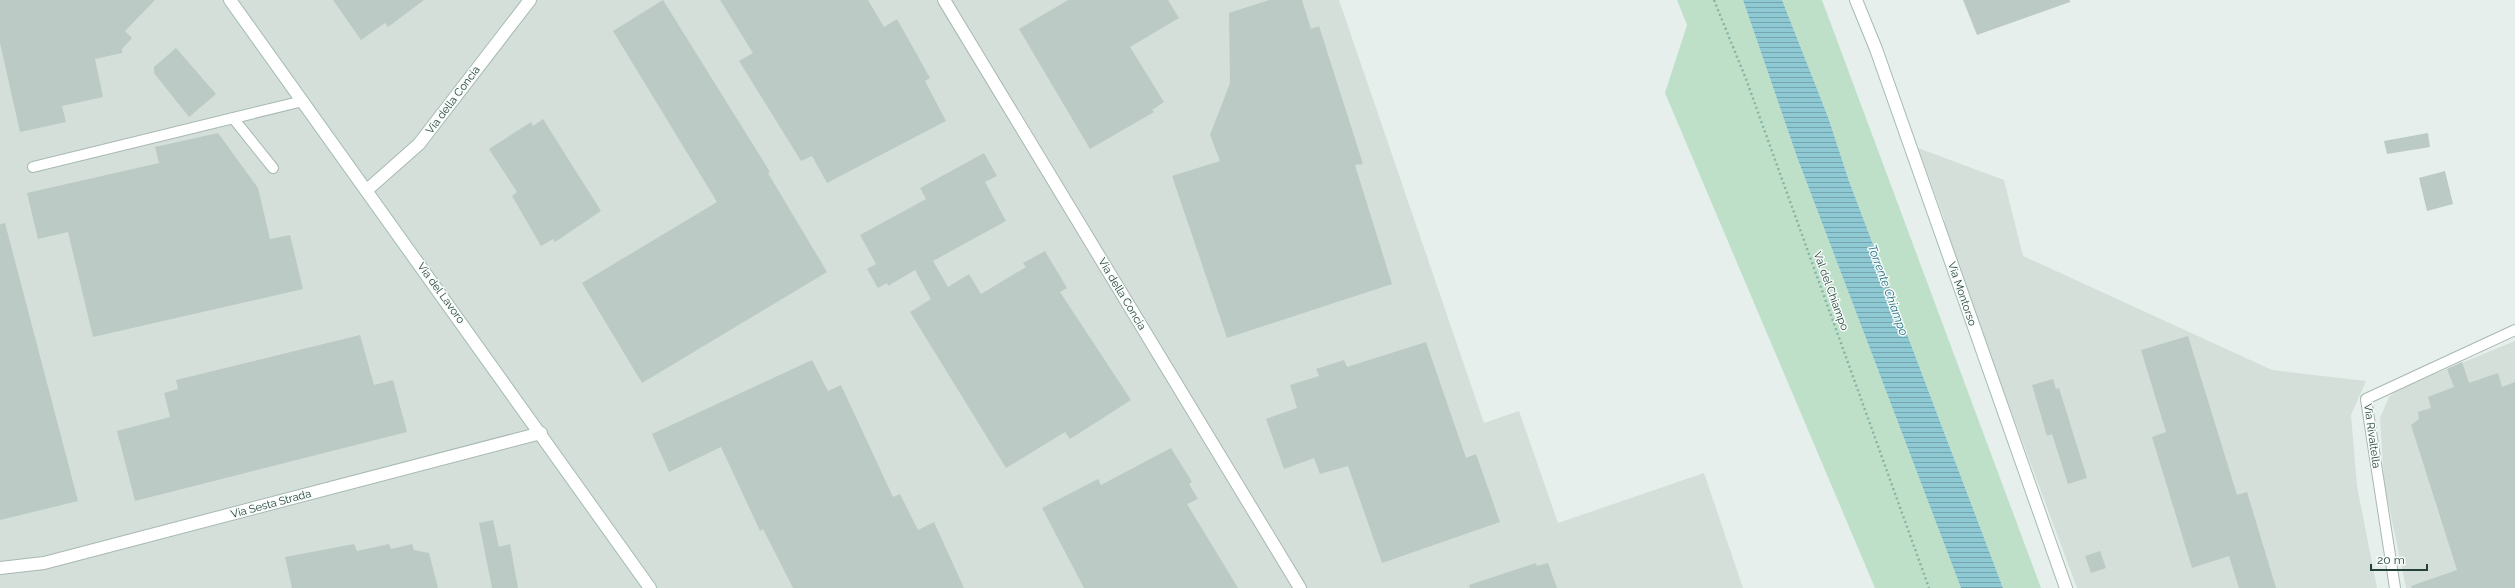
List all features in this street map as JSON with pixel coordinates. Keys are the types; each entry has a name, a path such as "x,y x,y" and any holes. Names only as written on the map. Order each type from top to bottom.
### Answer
{"street":[{"name":"Via del Lavoro","path":"230,0 541,433 650,588"},
{"name":"Via della Concia","path":"367,190 419,144 530,0"},
{"name":"Via della Concia","path":"944,0 1300,588"},
{"name":"Via Montorso","path":"1856,0 1876,49 2066,588"},
{"name":"Via Sesta Strada","path":"0,568 44,564 541,433"}],"lane":[{"path":"33,167 303,101"},
{"path":"233,118 274,168"},
{"name":"Via Rivaltella","path":"2395,588 2366,400 2515,330"}],"path":[{"name":"Val del Chiampo","path":"1714,0 1746,79 1929,588"}],"shaded area":[{"path":"0,0 1339,0 1484,423 1519,411 1558,523 1704,473 1743,588 0,588"},
{"path":"1918,148 2004,180 2023,256 2272,370 2366,381 2351,415 2357,486 2377,588 2077,588 1940,220 1945,221"},
{"path":"2515,341 2515,588 2406,588 2384,482 2380,418 2389,397 2398,389"}],"green space":[{"path":"1677,0 1743,0 1797,157 1961,588 1875,588 1665,93 1687,25"},
{"path":"1782,0 1822,0 2041,588 2003,588 1849,181 1828,117"}],"water":[{"name":"Torrente Chiampo","path":"1743,0 1782,0 1828,117 1849,181 2003,588 1961,588 1797,157"}],"building":[{"path":"0,0 155,0 125,31 132,38 122,49 122,53 95,59 103,97 62,106 66,122 20,132 0,43"},
{"path":"333,0 424,0 388,27 385,23 361,40"},
{"path":"663,0 770,172 768,173 827,272 642,383 582,283 717,202 613,31"},
{"path":"720,0 868,0 884,27 897,19 930,78 925,81 946,121 827,183 812,156 801,161 739,61 753,53"},
{"path":"1068,0 1168,0 1179,18 1130,47 1164,102 1152,110 1154,112 1090,149 1019,29"},
{"path":"1269,0 1302,0 1311,29 1319,26 1363,164 1355,165 1392,284 1227,338 1172,176 1220,161 1210,135 1230,83 1229,13"},
{"path":"1963,0 2070,0 2070,2 1977,35"},
{"path":"176,48 216,94 189,117 154,73 154,67"},
{"path":"543,119 601,211 555,242 553,239 541,246 512,196 517,192 489,149 531,122 533,126"},
{"path":"218,133 258,188 270,239 290,235 303,289 93,337 68,232 38,239 27,193 159,163 155,147"},
{"path":"2428,133 2430,147 2387,154 2384,141"},
{"path":"984,153 997,176 985,182 1006,221 933,261 948,287 969,274 981,294 1026,267 1023,263 1045,251 1067,288 1060,292 1131,400 1070,439 1065,432 1006,468 910,312 931,299 915,270 888,286 887,283 878,288 867,269 876,264 860,235 926,199 920,188"},
{"path":"2445,171 2453,204 2427,211 2419,178"},
{"path":"5,223 78,501 0,520 0,224"},
{"path":"360,335 374,385 393,380 407,432 135,501 117,431 170,417 164,393 178,389 176,380"},
{"path":"2188,336 2237,495 2247,492 2276,588 2239,588 2229,556 2192,568 2152,437 2166,432 2141,350"},
{"path":"1426,342 1466,458 1476,454 1500,522 1382,563 1348,466 1320,474 1314,458 1284,469 1266,419 1297,408 1290,385 1319,376 1316,369 1344,360 1347,367"},
{"path":"812,360 828,391 841,385 893,497 900,494 918,530 934,522 964,588 793,588 763,529 760,531 721,447 669,472 652,434"},
{"path":"2462,362 2469,383 2498,373 2502,387 2515,382 2515,588 2412,588 2411,586 2457,570 2411,425 2419,419 2418,412 2431,408 2428,397 2454,387 2447,369"},
{"path":"2053,379 2056,389 2059,388 2087,478 2068,484 2052,434 2047,436 2032,385"},
{"path":"1171,448 1192,482 1189,484 1198,499 1187,504 1238,588 1084,588 1042,508 1098,479 1101,485"},
{"path":"493,520 499,547 510,544 518,588 492,588 479,523"},
{"path":"354,544 357,551 389,544 391,549 412,544 414,550 429,553 438,588 292,588 285,557"},
{"path":"2100,551 2106,568 2091,573 2085,556"},
{"path":"1536,563 1537,566 1548,563 1557,588 1470,588 1469,585"}]}
